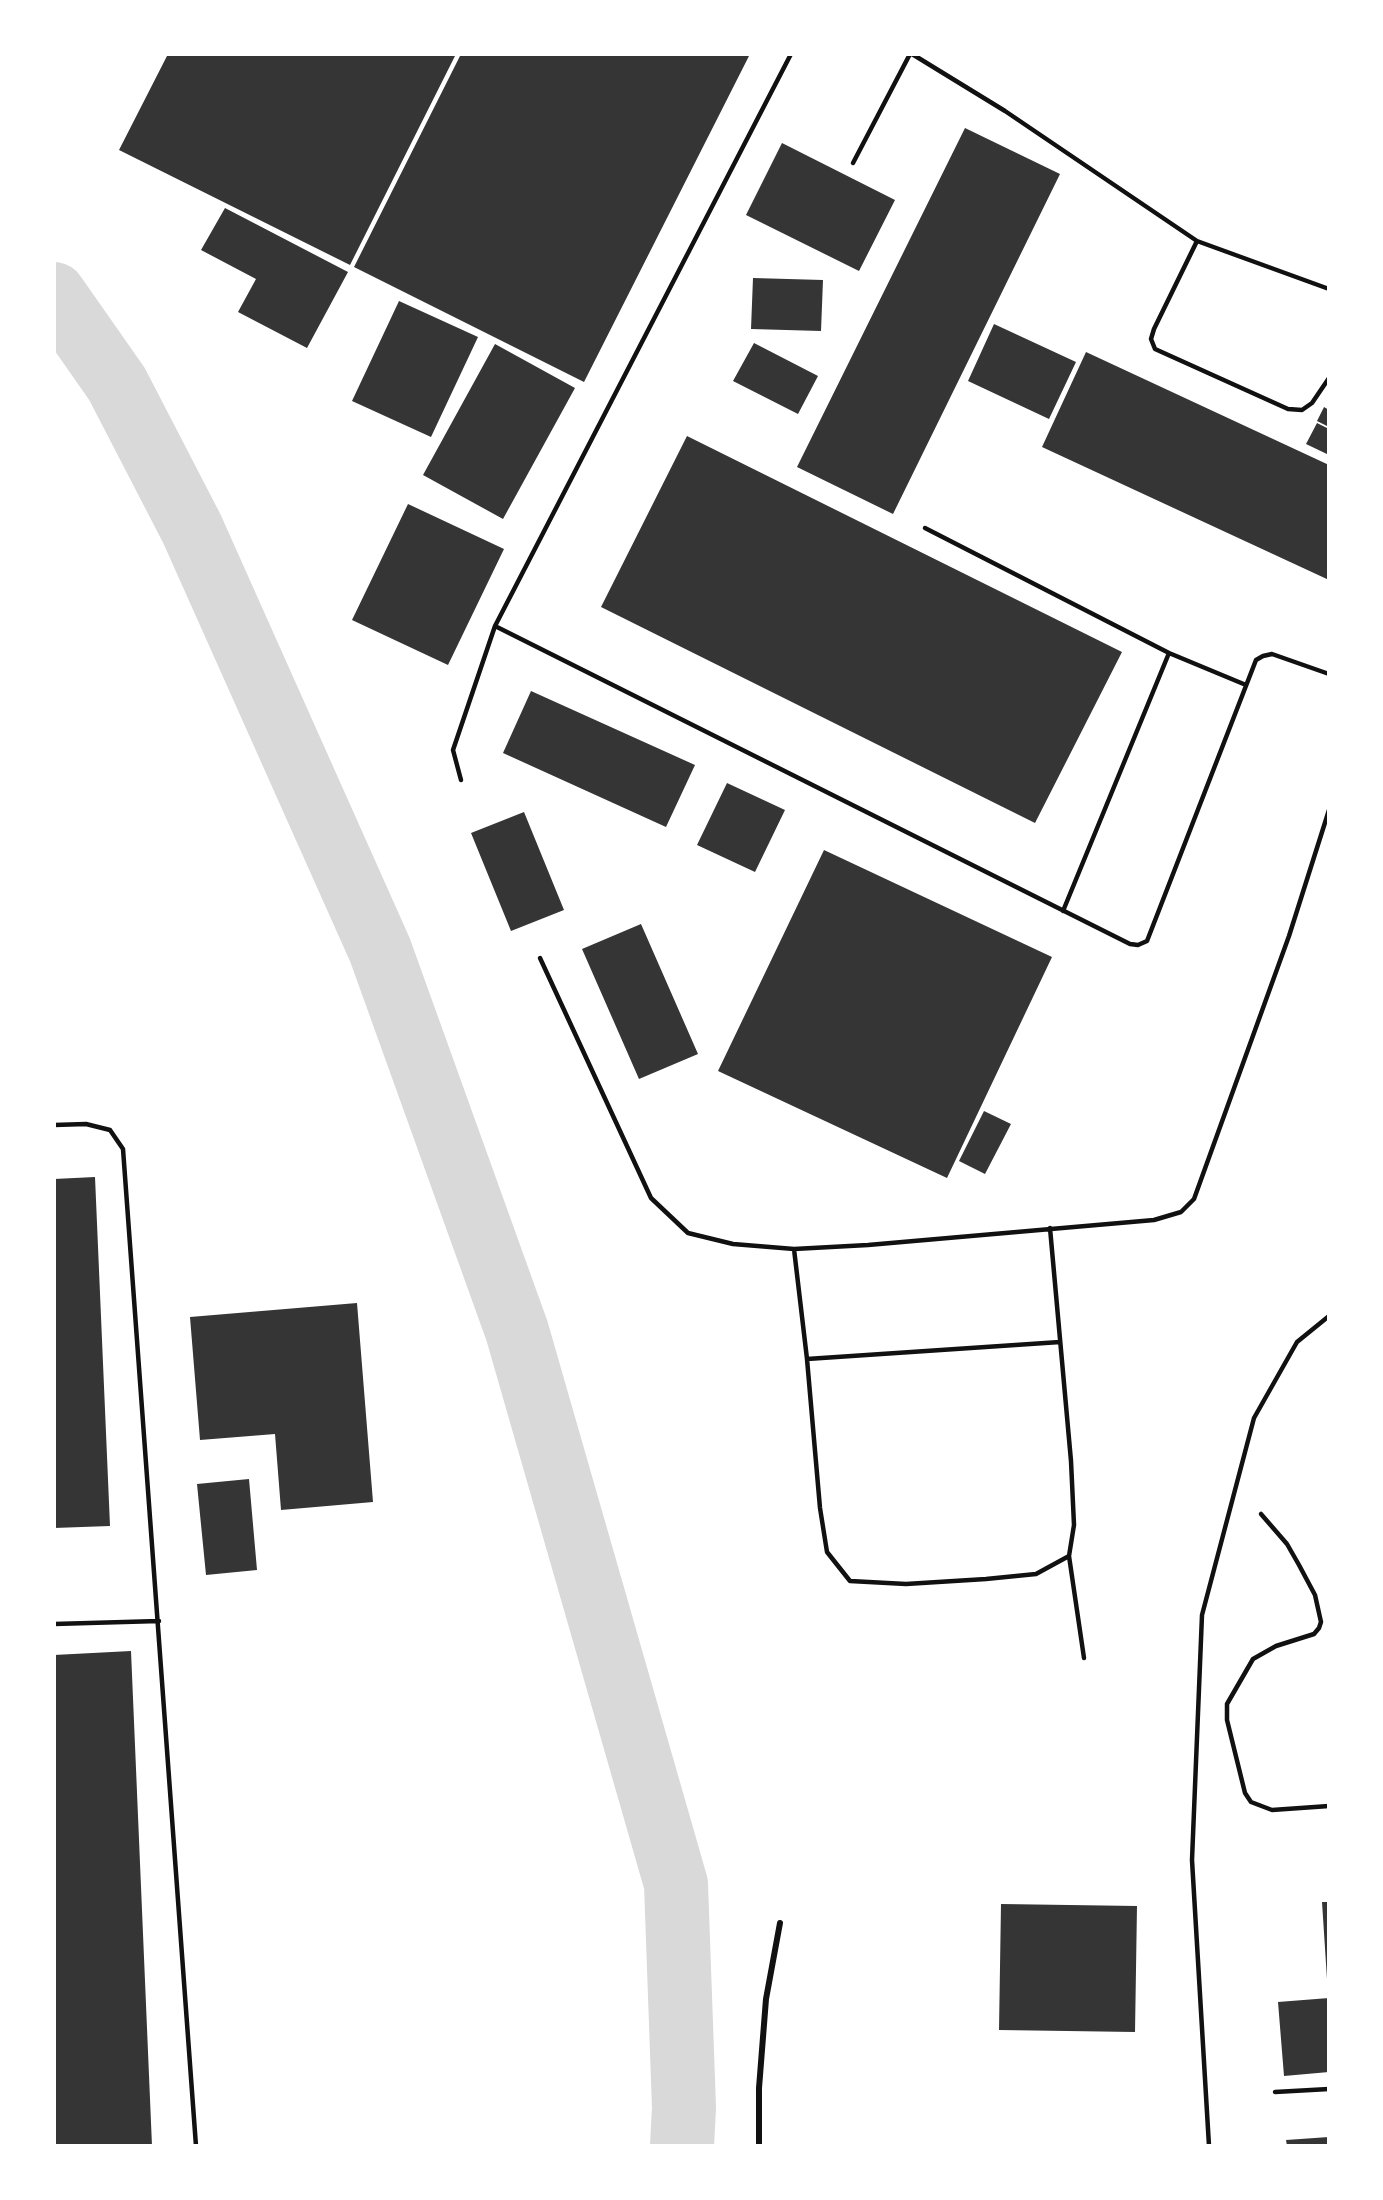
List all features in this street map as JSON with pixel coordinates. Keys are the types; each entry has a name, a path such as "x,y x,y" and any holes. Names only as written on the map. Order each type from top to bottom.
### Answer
{"street":[{"path":"759,2146 759,2088 766,1999 780,1923"}],"lane":[{"path":"461,780 453,750 495,626 791,54"},
{"path":"853,163 911,54 1005,111 1197,241 1329,290"},
{"path":"1197,241 1154,329 1151,339 1155,349 1288,409 1302,410 1312,403 1329,378"},
{"path":"925,528 1169,653 1246,685"},
{"path":"495,626 1063,911 1130,944 1138,945 1147,941 1256,660 1272,654 1329,674"},
{"path":"1063,911 1169,653"},
{"path":"540,958 651,1198 688,1233 733,1244 795,1249 868,1245 1154,1220 1181,1212 1194,1199 1289,936 1329,810"},
{"path":"54,1125 86,1124 110,1130 123,1149 196,2146"},
{"path":"1050,1228 1073,1504 1074,1525 1069,1556 1084,1658"},
{"path":"795,1249 820,1508 827,1552 850,1581 906,1584 1036,1574 1069,1556"},
{"path":"1209,2146 1192,1860 1202,1615 1254,1418 1297,1342 1329,1316"},
{"path":"807,1359 1060,1342"},
{"path":"1261,1514 1287,1544 1299,1564 1315,1594 1321,1622 1314,1635 1276,1646 1253,1659 1227,1704 1227,1720 1245,1793 1251,1802 1272,1810 1329,1806"},
{"path":"54,1624 159,1621"},
{"path":"1275,2092 1329,2089"}],"building":[{"path":"168,54 456,54 350,265 119,150"},
{"path":"461,54 750,54 584,382 354,267"},
{"path":"965,128 1060,174 893,514 797,467"},
{"path":"782,143 895,200 859,271 746,215"},
{"path":"225,208 348,272 307,348 238,312 256,279 201,250"},
{"path":"753,278 823,280 821,331 751,329"},
{"path":"399,301 478,337 431,437 352,401"},
{"path":"994,324 1076,362 1049,419 968,381"},
{"path":"754,343 818,376 798,414 733,381"},
{"path":"495,344 575,388 503,519 423,475"},
{"path":"1086,352 1329,465 1329,580 1042,447"},
{"path":"1324,407 1329,410 1329,427 1317,421"},
{"path":"1317,423 1329,429 1329,455 1306,444"},
{"path":"687,436 1122,652 1035,823 601,607"},
{"path":"408,504 504,549 448,665 352,620"},
{"path":"531,691 695,765 666,827 503,753"},
{"path":"727,783 785,810 755,872 697,845"},
{"path":"524,812 564,910 511,931 471,833"},
{"path":"824,850 1052,957 947,1178 718,1071"},
{"path":"641,924 698,1054 639,1079 582,949"},
{"path":"984,1111 1011,1124 985,1174 959,1161"},
{"path":"95,1177 110,1526 54,1528 54,1179"},
{"path":"357,1303 373,1502 281,1510 275,1434 200,1440 190,1317"},
{"path":"249,1479 257,1570 206,1575 197,1484"},
{"path":"131,1651 152,2146 54,2146 54,1655"},
{"path":"1322,1902 1329,1902 1329,1979 1327,1979"},
{"path":"1001,1904 1137,1906 1135,2032 999,2030"},
{"path":"1329,1998 1329,2072 1284,2076 1278,2002"},
{"path":"1329,2137 1329,2146 1287,2146 1286,2140"}],"waterway":[{"path":"54,294 117,384 192,529 380,950 517,1331 676,1884 684,2108 682,2146"}]}
